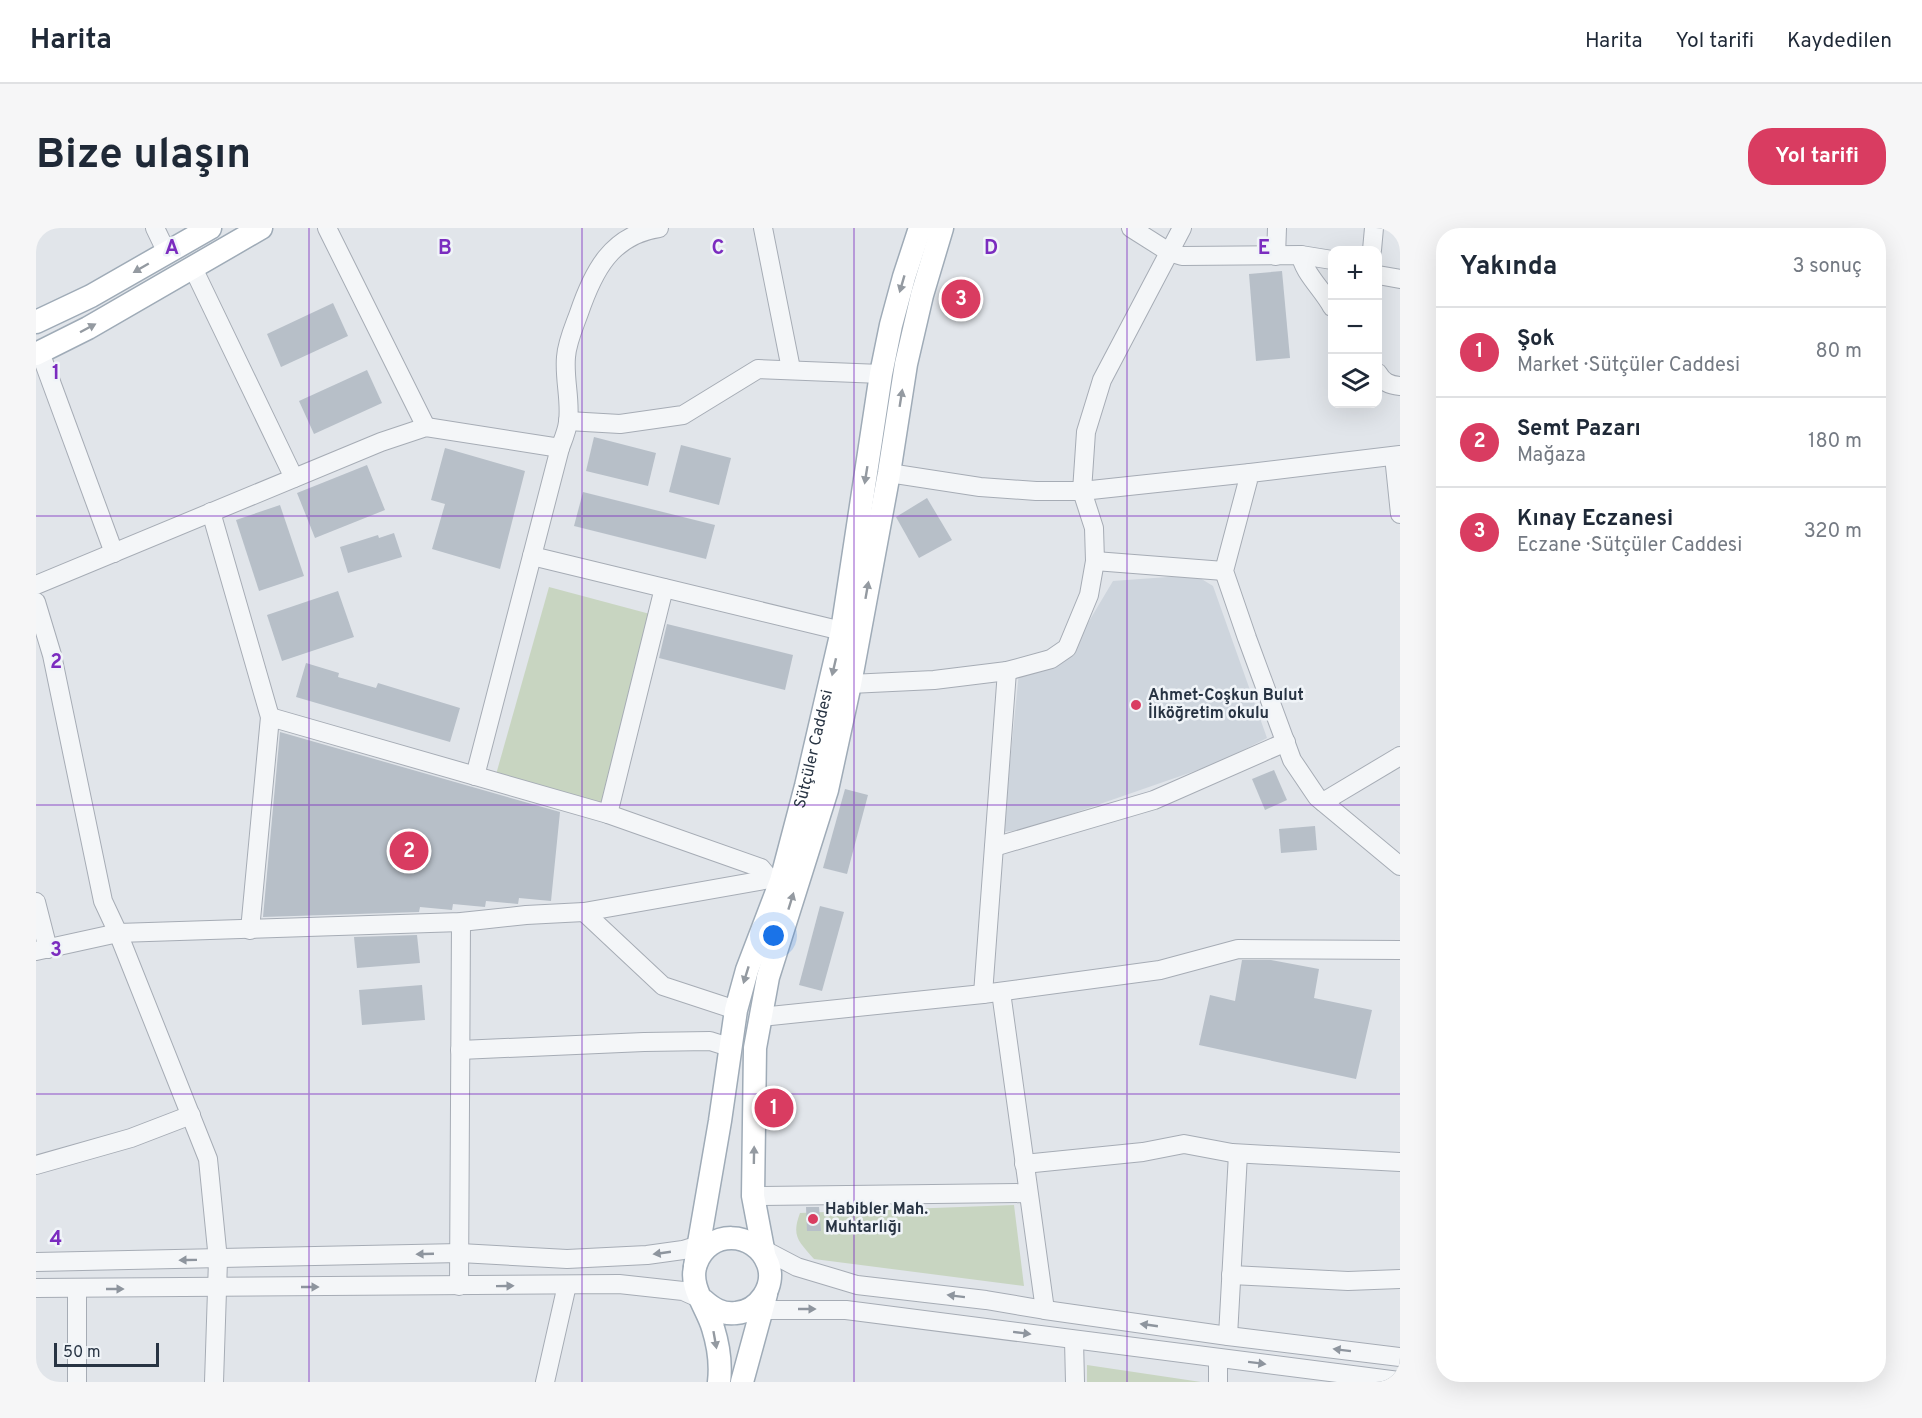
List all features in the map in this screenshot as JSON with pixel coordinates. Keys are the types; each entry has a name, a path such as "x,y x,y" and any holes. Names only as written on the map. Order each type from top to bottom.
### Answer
{"main road":[{"path":"36,322 91,296 210,228"},
{"path":"38,353 88,328 261,228"},
{"name":"Sütçüler Caddesi","path":"704,1250 735,1010 806,786 842,631 881,374 893,315 920,228"},
{"name":"Sütçüler Caddesi","path":"761,1250 753,1196 756,1048 768,977 827,790 850,684 889,472 906,364 922,295 942,228"},
{"path":"742,1382 759,1304 770,1279 769,1266 761,1250 744,1239 730,1237 704,1250 693,1278 696,1290 703,1300 712,1308 724,1313 736,1314 759,1304"},
{"path":"703,1300 716,1344 719,1382"}],"street":[{"path":"155,228 167,253"},
{"path":"327,228 426,427"},
{"path":"475,776 568,421 566,356 587,290 596,270 609,253 627,240 659,228"},
{"path":"763,228 792,369"},
{"path":"1131,228 1169,252 1182,256 1301,255 1328,259"},
{"path":"850,684 934,680 1007,671 1051,659 1066,648 1089,595 1095,561 1094,528 1082,491 1086,432 1102,380 1182,228"},
{"path":"1276,256 1277,228"},
{"path":"1372,246 1374,228"},
{"path":"1301,255 1304,268 1324,291 1328,300"},
{"path":"194,268 294,478"},
{"path":"1382,276 1400,279"},
{"path":"38,353 114,553"},
{"path":"568,421 620,424 683,415 758,369 881,374"},
{"path":"1382,380 1391,385 1400,386"},
{"path":"36,585 381,442 426,427 560,448"},
{"path":"889,472 980,486 1036,491 1082,491 1397,455 1400,514"},
{"path":"1250,473 1224,571 1292,760 1317,797 1400,866"},
{"path":"211,512 270,717 250,930"},
{"path":"532,556 842,631"},
{"path":"1095,561 1224,571"},
{"path":"608,814 664,588"},
{"path":"36,602 52,655 103,901 118,933 208,1159 218,1260 214,1382"},
{"path":"982,994 1007,671"},
{"path":"270,717 608,814 761,868 776,880"},
{"path":"994,847 1154,800 1286,742"},
{"path":"1323,802 1400,756"},
{"path":"36,902 42,950 118,933 461,922 585,912 776,880"},
{"path":"585,912 663,986 735,1010"},
{"path":"459,1286 461,922"},
{"path":"761,1017 1001,992 1160,970 1238,949 1400,950"},
{"path":"1001,992 1044,1310"},
{"path":"460,1050 710,1041 729,1047"},
{"path":"36,1165 131,1137 191,1115"},
{"path":"1024,1164 1143,1152 1184,1144 1238,1154 1400,1162"},
{"path":"1228,1336 1238,1154"},
{"path":"753,1196 1029,1193"},
{"path":"36,1262 218,1260 460,1253 567,1259 704,1250"},
{"path":"761,1250 797,1268 857,1285 987,1300 1228,1336 1400,1357"},
{"path":"1231,1275 1348,1281 1400,1279"},
{"path":"36,1288 619,1284 659,1287 683,1292 703,1300"},
{"path":"545,1382 567,1285"},
{"path":"76,1289 77,1382"},
{"path":"759,1304 846,1310 1218,1358 1348,1378 1400,1381"},
{"path":"1074,1340 1076,1382"},
{"path":"1218,1358 1218,1382"}],"shaded area":[{"name":"Ahmet-Coşkun Bulut İlköğretim okulu","path":"1195,575 1213,586 1267,738 1218,763 1028,829 1003,832 1019,672 1070,653 1113,581"}],"green space":[{"path":"549,587 650,614 602,807 495,778"},
{"path":"1014,1205 1024,1286 814,1259 798,1238 796,1228 800,1213"},
{"path":"1087,1365 1201,1382 1087,1382"}],"building":[{"path":"1282,271 1290,358 1256,361 1249,274"},
{"path":"333,303 348,336 281,367 267,334"},
{"path":"367,370 382,403 314,434 299,401"},
{"path":"594,437 656,453 648,486 586,471"},
{"path":"681,445 731,458 719,505 669,492"},
{"path":"445,448 525,471 500,569 432,549 445,504 431,500"},
{"path":"367,465 385,510 315,538 297,493"},
{"path":"583,492 715,525 706,559 574,526"},
{"path":"927,498 952,540 919,558 896,517"},
{"path":"280,505 304,576 259,591 236,520"},
{"path":"394,533 402,557 348,573 340,547 378,535 379,538"},
{"path":"338,591 354,637 282,661 267,615"},
{"path":"667,624 793,655 785,690 659,658"},
{"path":"306,663 339,673 338,677 376,688 378,683 460,708 450,742 296,697"},
{"path":"280,732 560,812 551,901 519,898 518,904 486,901 485,907 453,904 452,910 420,907 419,912 263,917"},
{"path":"1274,770 1287,800 1265,810 1252,779"},
{"path":"845,789 868,795 847,874 823,868"},
{"path":"1315,826 1317,850 1281,853 1279,829"},
{"path":"820,906 844,912 822,991 799,985"},
{"path":"417,935 420,963 357,968 354,937"},
{"path":"1242,960 1271,960 1319,969 1314,998 1372,1010 1356,1079 1199,1045 1210,995 1235,1001"},
{"path":"422,985 425,1020 362,1025 359,990"},
{"name":"Habibler Mah. Muhtarlığı","path":"806,1207 819,1207 821,1231 807,1231"}],"place":[{"name":"Kınay Eczanesi","path":"961,299"},
{"name":"Ahmet-Coşkun Bulut İlköğretim okulu","path":"1136,705"},
{"name":"Semt Pazarı","path":"409,851"},
{"name":"Şok","path":"774,1108"},
{"name":"Habibler Mah. Muhtarlığı","path":"813,1219"}]}
